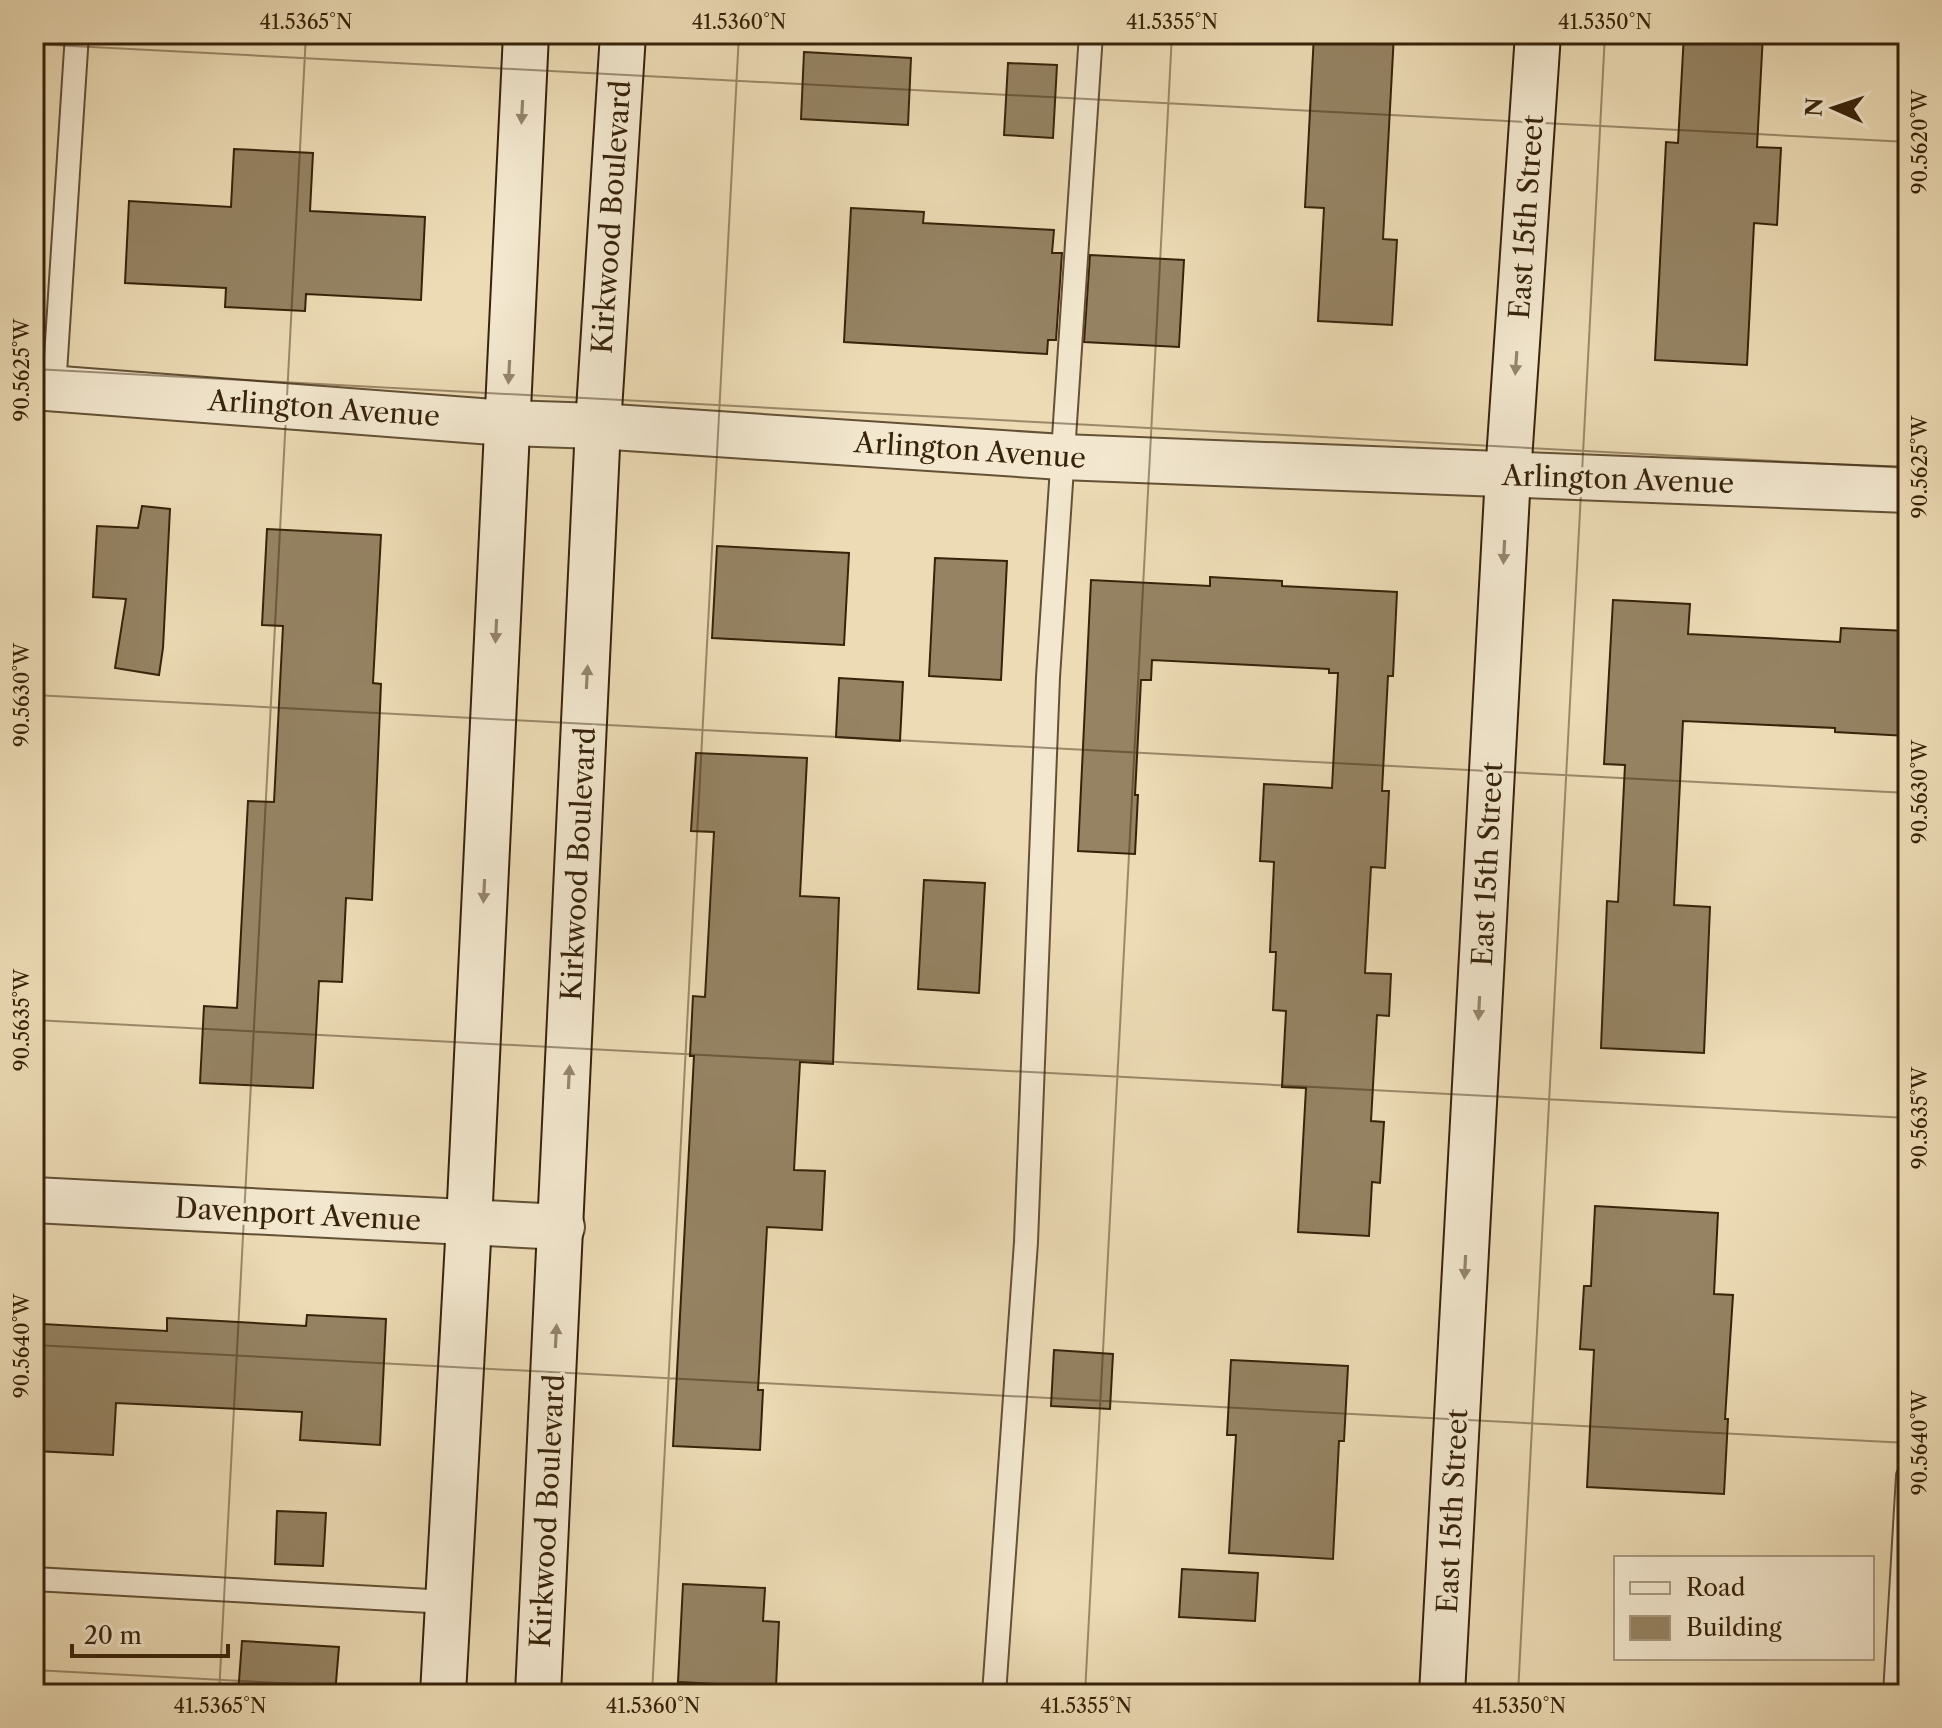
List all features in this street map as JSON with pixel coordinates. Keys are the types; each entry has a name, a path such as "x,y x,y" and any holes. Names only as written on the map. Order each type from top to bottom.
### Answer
{"street":[{"path":"443,1694 469,1223 526,34"},
{"name":"Kirkwood Boulevard","path":"538,1694 598,426 623,34"},
{"name":"East 15th Street","path":"1442,1694 1508,475 1538,34"},
{"name":"Arlington Avenue","path":"44,388 506,423 598,426 1062,457 1908,490"},
{"name":"Davenport Avenue","path":"34,1200 562,1227"}],"lane":[{"path":"44,388 77,34"},
{"path":"994,1694 1026,1242 1048,677 1091,34"},
{"path":"1895,1694 1908,1476"},
{"path":"34,1579 448,1602"}],"building":[{"path":"1314,34 1394,34 1383,239 1397,240 1392,325 1318,321 1324,208 1305,207"},
{"path":"1684,34 1763,34 1757,147 1781,148 1777,225 1754,223 1747,365 1655,360 1666,142 1678,143"},
{"path":"804,52 911,58 908,125 801,119"},
{"path":"1008,63 1057,65 1053,138 1004,135"},
{"path":"234,149 313,153 310,211 425,217 421,300 306,294 305,311 225,307 226,288 125,283 129,201 231,207"},
{"path":"851,208 924,212 923,223 1054,230 1052,253 1062,253 1056,340 1048,340 1047,354 844,342"},
{"path":"1090,255 1184,260 1179,347 1084,342"},
{"path":"142,506 170,509 159,675 115,668 126,599 93,597 97,526 138,528"},
{"path":"267,529 381,535 373,683 381,684 372,900 346,898 342,982 319,981 313,1088 200,1083 204,1006 237,1008 248,801 274,802 283,626 262,625"},
{"path":"717,546 849,553 844,645 712,638"},
{"path":"935,558 1007,561 1001,680 929,676"},
{"path":"1210,577 1282,581 1282,586 1397,592 1393,676 1388,676 1382,791 1389,791 1385,868 1371,867 1365,973 1391,974 1389,1016 1377,1015 1371,1121 1384,1122 1380,1183 1372,1182 1369,1236 1298,1232 1306,1088 1282,1087 1286,1011 1273,1010 1276,952 1270,952 1274,862 1260,861 1264,784 1332,788 1338,673 1329,673 1329,669 1152,660 1151,680 1141,680 1135,854 1078,851 1091,580 1210,586"},
{"path":"1613,600 1690,604 1688,634 1840,642 1841,628 1908,631 1907,736 1835,732 1835,728 1683,721 1674,905 1710,907 1704,1053 1601,1048 1607,901 1618,902 1625,765 1604,764"},
{"path":"839,678 903,682 900,741 836,737"},
{"path":"696,753 807,758 800,896 839,898 833,1064 800,1062 794,1170 825,1171 822,1230 767,1227 758,1390 763,1390 760,1450 673,1446 694,1056 690,1056 693,996 705,997 714,832 691,831"},
{"path":"924,880 985,883 979,993 918,989"},
{"path":"1595,1206 1718,1213 1714,1294 1733,1295 1724,1494 1587,1487 1594,1350 1580,1349 1584,1286 1591,1286"},
{"path":"307,1315 386,1319 380,1445 300,1440 302,1412 116,1403 113,1455 36,1451 43,1324 167,1331 167,1318 306,1326"},
{"path":"1054,1350 1113,1354 1110,1409 1051,1406"},
{"path":"1231,1360 1348,1366 1344,1441 1339,1441 1333,1559 1229,1553 1236,1435 1227,1435"},
{"path":"277,1511 326,1513 323,1566 275,1564"},
{"path":"1182,1569 1258,1573 1255,1621 1179,1617"},
{"path":"683,1584 765,1588 763,1621 779,1622 776,1687 678,1682"},
{"path":"242,1641 339,1647 335,1694 238,1694"}]}
